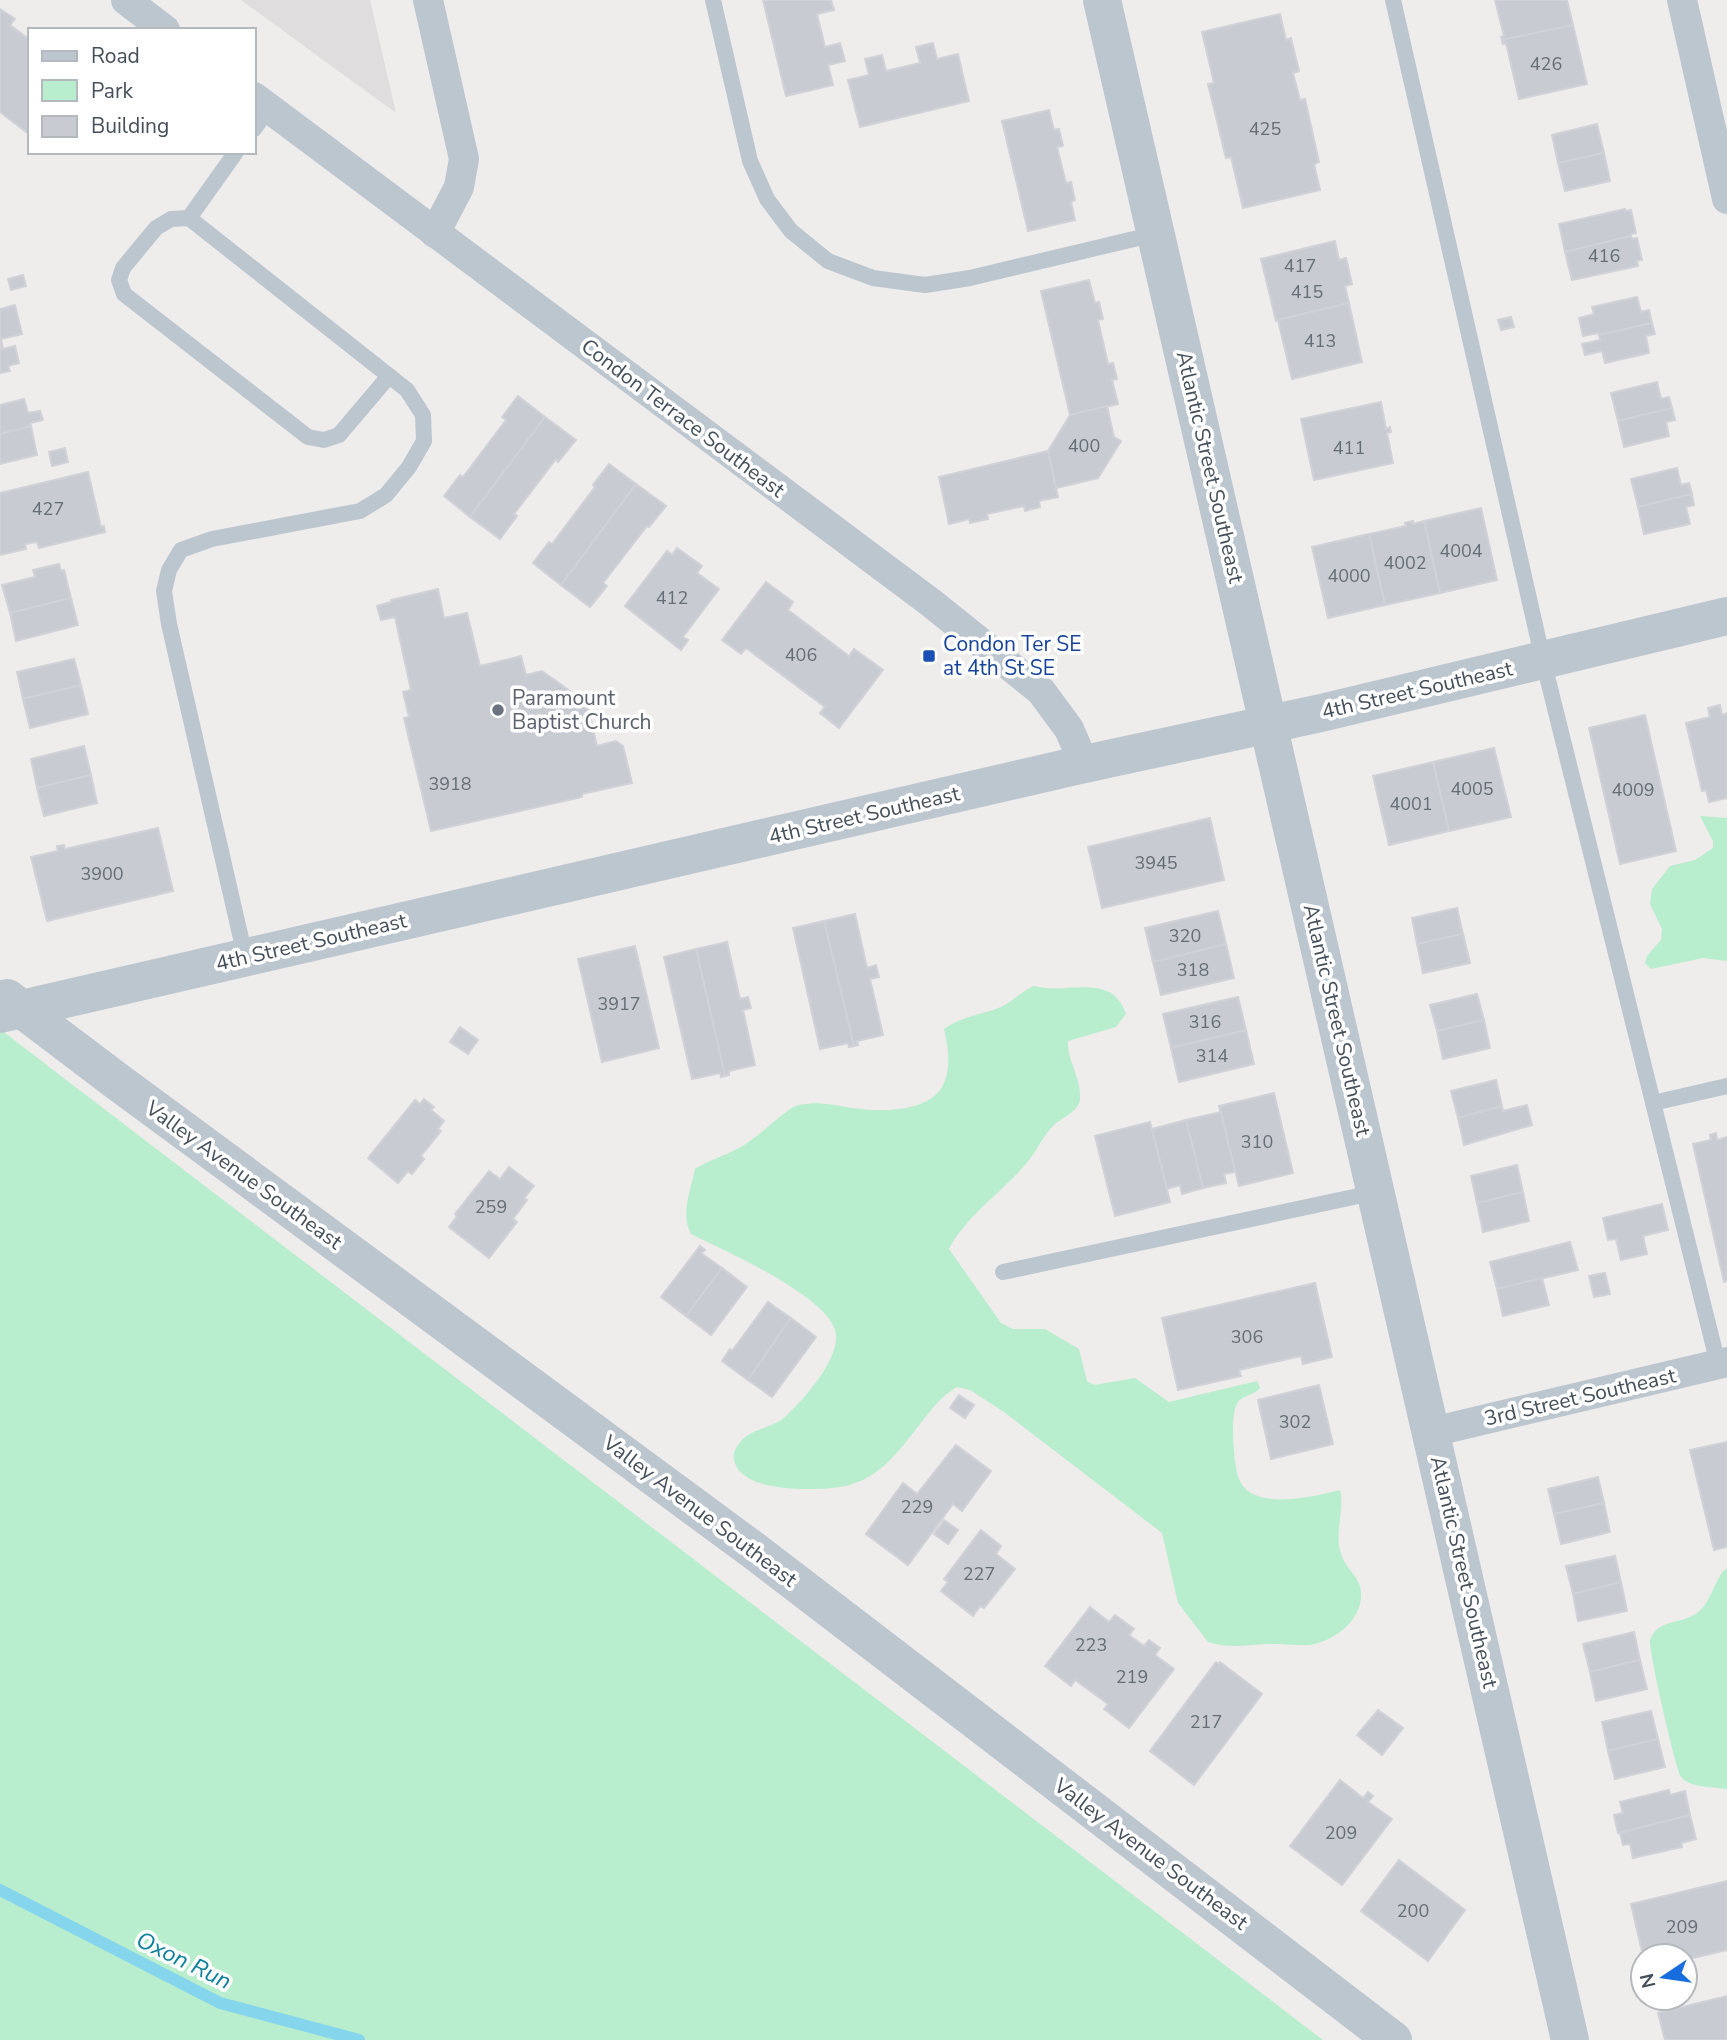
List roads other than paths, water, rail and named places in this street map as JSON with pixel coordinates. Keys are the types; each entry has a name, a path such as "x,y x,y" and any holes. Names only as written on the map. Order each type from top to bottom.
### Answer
{"street":[{"path":"125,0 162,28"},
{"path":"428,0 464,159 459,187 435,233"},
{"name":"Atlantic Street Southeast","path":"1102,0 1570,2040"},
{"path":"1682,0 1727,199"},
{"name":"Condon Terrace Southeast","path":"259,111 435,233 919,594 1041,691 1069,729 1080,765"},
{"name":"4th Street Southeast","path":"7,1005 245,956 1269,724 1727,616"},
{"name":"Valley Avenue Southeast","path":"7,1005 757,1553 1393,2040"},
{"name":"3rd Street Southeast","path":"1432,1432 1723,1363"}],"lane":[{"path":"713,0 750,161 767,199 791,231 828,261 873,278 925,285 970,278 1156,234"},
{"path":"1393,0 1543,660 1654,1103 1723,1363"},
{"path":"189,218 235,154"},
{"path":"245,956 169,624 164,591 169,570 181,550 212,539 360,511 386,495 410,467 424,440 423,415 407,390 189,218 171,219 156,228 123,268 119,280 124,294 308,437 324,440 339,435 389,376"},
{"path":"1654,1103 1727,1086"},
{"path":"1003,1272 1377,1192"}],"waterway":[{"name":"Oxon Run","path":"0,1890 220,2003 359,2040"}],"place":[{"name":"Condon Ter SE at 4th St SE","path":"929,656"},
{"name":"Paramount Baptist Church","path":"498,710"}]}
